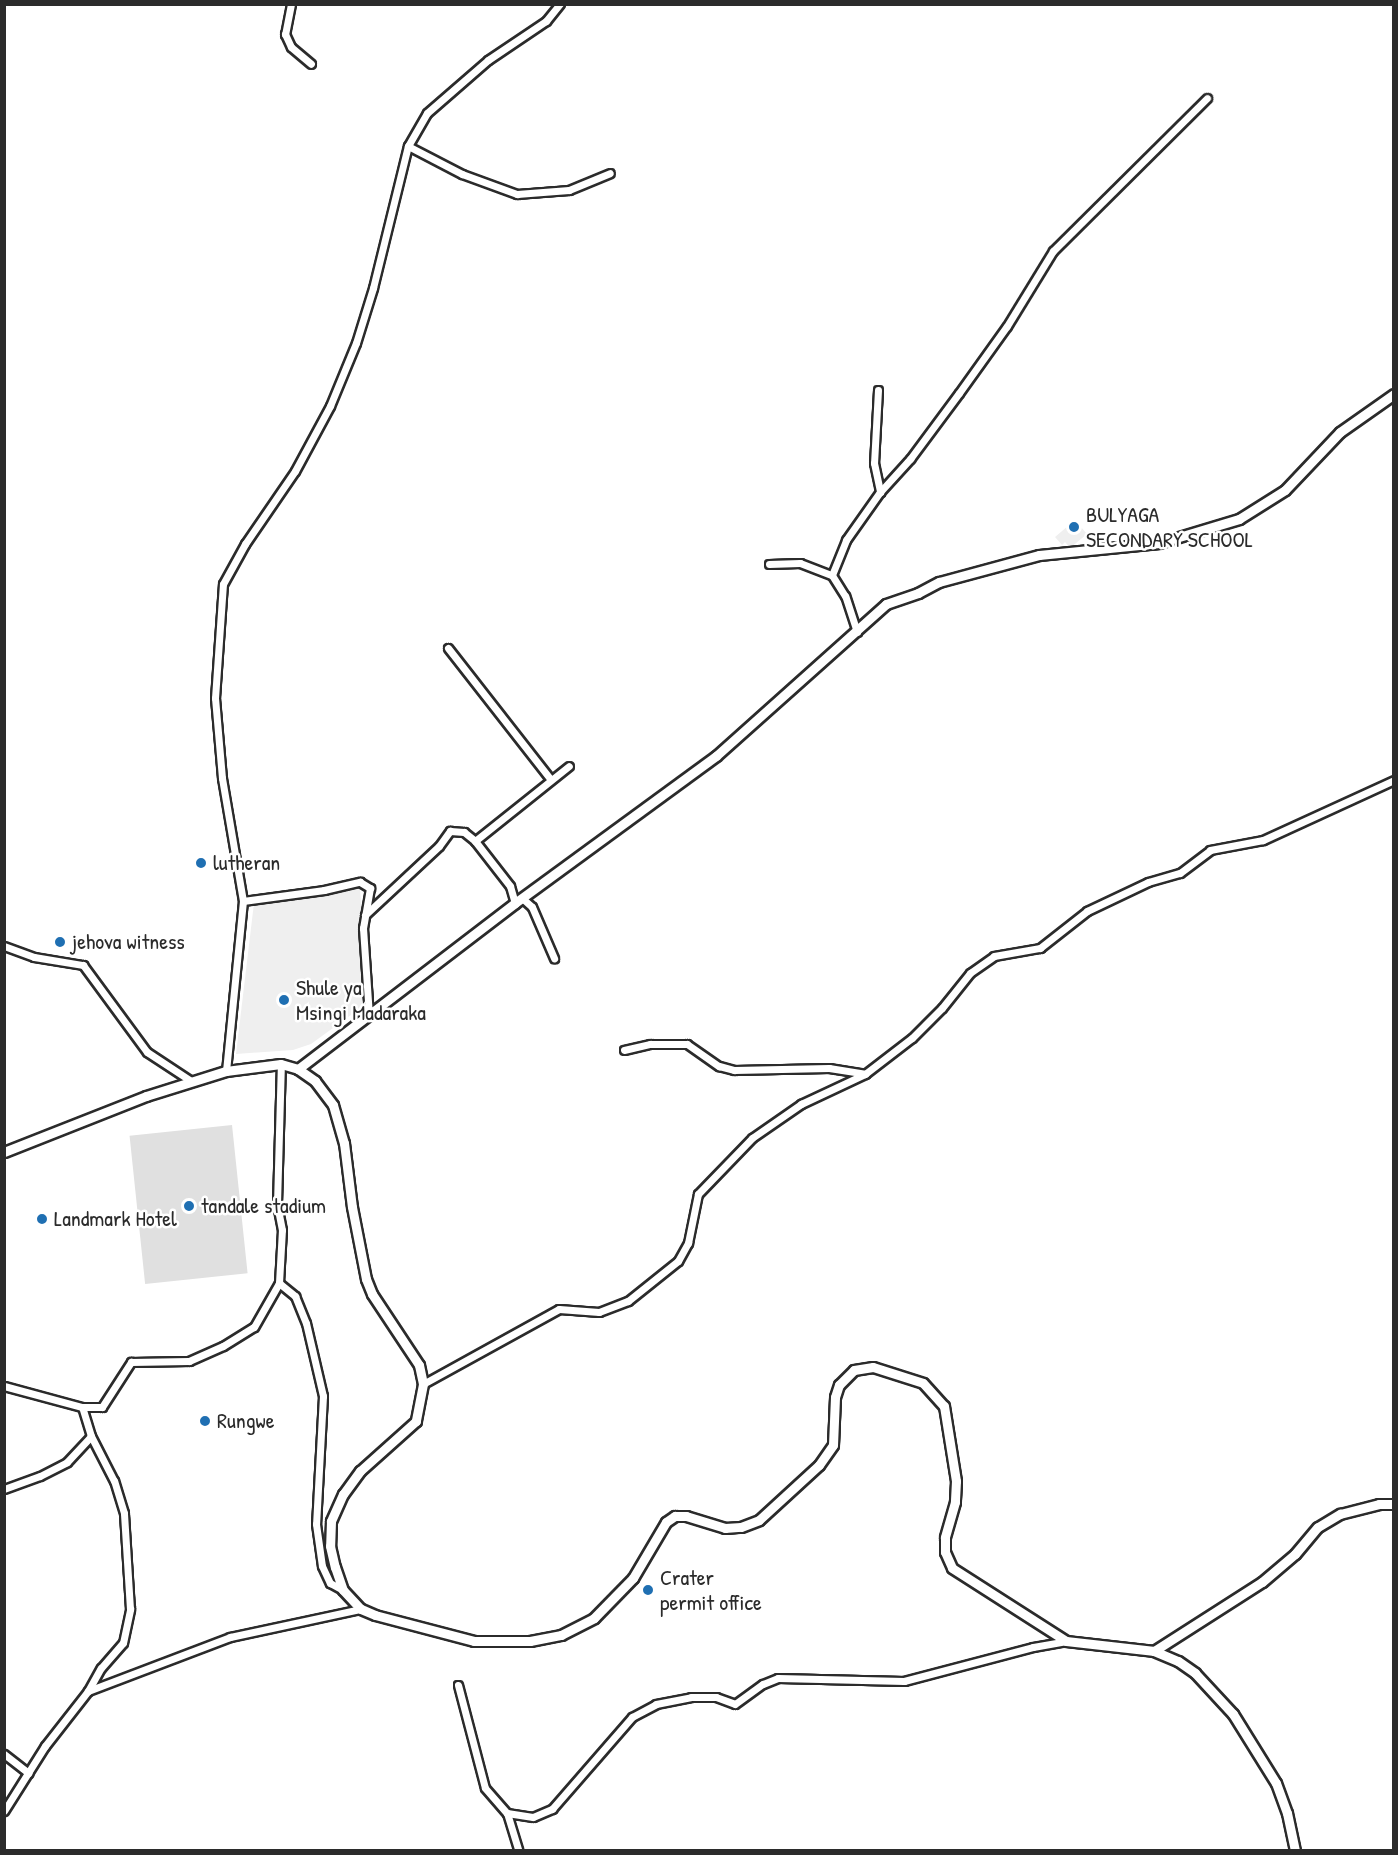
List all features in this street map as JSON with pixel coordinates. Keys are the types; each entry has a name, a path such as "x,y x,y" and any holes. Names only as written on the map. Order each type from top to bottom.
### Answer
{"main road":[{"path":"298,1069 519,901 716,756 886,604 918,593 939,582 1039,555 1159,543 1239,519 1286,490 1340,432 1394,394"},
{"path":"4,1152 191,1081 226,1071 281,1064 298,1069 315,1081 333,1105 344,1143 352,1207 366,1280 372,1294 419,1365 423,1384 416,1421 360,1471 343,1494 332,1521 330,1546 344,1590 361,1609 375,1616 474,1641 530,1641 561,1635 594,1618 633,1578 666,1522 675,1516 686,1516 725,1528 741,1527 759,1521 819,1465 833,1445 835,1397 839,1384 854,1370 873,1367 923,1383 944,1406 956,1481 955,1502 945,1538 945,1552 952,1568 1066,1641 1154,1651 1178,1661 1195,1673 1233,1714 1276,1784 1287,1813 1295,1851"},
{"path":"1154,1651 1262,1582 1295,1554 1318,1527 1340,1514 1379,1504 1394,1504"}],"street":[{"path":"291,4 285,34 291,47 311,64"},
{"path":"226,1071 243,901 222,778 215,698 224,584 245,544 295,471 330,406 356,343 373,288 408,146 427,113 488,60 546,21 560,4"},
{"path":"832,575 846,540 880,492 910,459 966,384 1007,326 1053,251 1207,98"},
{"path":"408,146 462,174 517,194 569,190 610,174"},
{"path":"878,390 874,463 880,492"},
{"path":"769,564 800,563 832,575 845,596 857,632"},
{"path":"448,648 550,780"},
{"path":"475,841 568,766"},
{"path":"423,1384 559,1309 599,1312 628,1301 678,1261 688,1243 698,1194 752,1138 801,1104 865,1074 912,1038 942,1008 970,973 994,956 1040,948 1087,911 1148,882 1180,873 1210,850 1263,840 1394,780"},
{"path":"365,915 438,846 450,831 464,832 475,841 519,901 532,907 554,958"},
{"path":"243,901 324,890 360,882 369,888 363,928 369,1016"},
{"path":"4,946 34,957 83,965 147,1052 191,1081"},
{"path":"624,1050 650,1044 687,1044 719,1066 734,1070 829,1068 865,1074"},
{"path":"4,1386 82,1407 102,1407 131,1362 189,1361 254,1327 279,1283 282,1230 277,1204 281,1064"},
{"path":"279,1283 295,1296 306,1323 323,1396 316,1524 322,1566 330,1583 344,1590"},
{"path":"4,1811 45,1746 88,1691 101,1668 123,1642 130,1609 124,1513 114,1481 91,1436 82,1407"},
{"path":"4,1489 40,1476 67,1462 91,1436"},
{"path":"88,1691 230,1637 361,1609"},
{"path":"507,1813 532,1817 552,1809 632,1717 656,1704 691,1697 716,1697 735,1704 763,1684 778,1678 904,1681 1033,1647 1066,1641"},
{"path":"458,1685 485,1788 507,1813 518,1850"},
{"path":"4,1754 28,1773"}],"shaded area":[{"name":"BULYAGA SECONDARY SCHOOL","path":"1075,520 1087,534 1070,548 1065,542 1062,545 1055,537"},
{"path":"360,886 366,1004 311,1044 293,1050 236,1054 254,903"},
{"name":"tandale stadium","path":"232,1125 248,1273 145,1284 130,1136"}],"place":[{"name":"BULYAGA SECONDARY SCHOOL","path":"1074,527"},
{"name":"lutheran","path":"201,863"},
{"name":"jehova witness","path":"60,942"},
{"name":"Shule ya Msingi Madaraka","path":"284,1000"},
{"name":"tandale stadium","path":"189,1206"},
{"name":"Landmark Hotel","path":"42,1219"},
{"name":"Rungwe","path":"205,1421"},
{"name":"Crater permit office","path":"648,1590"}]}
